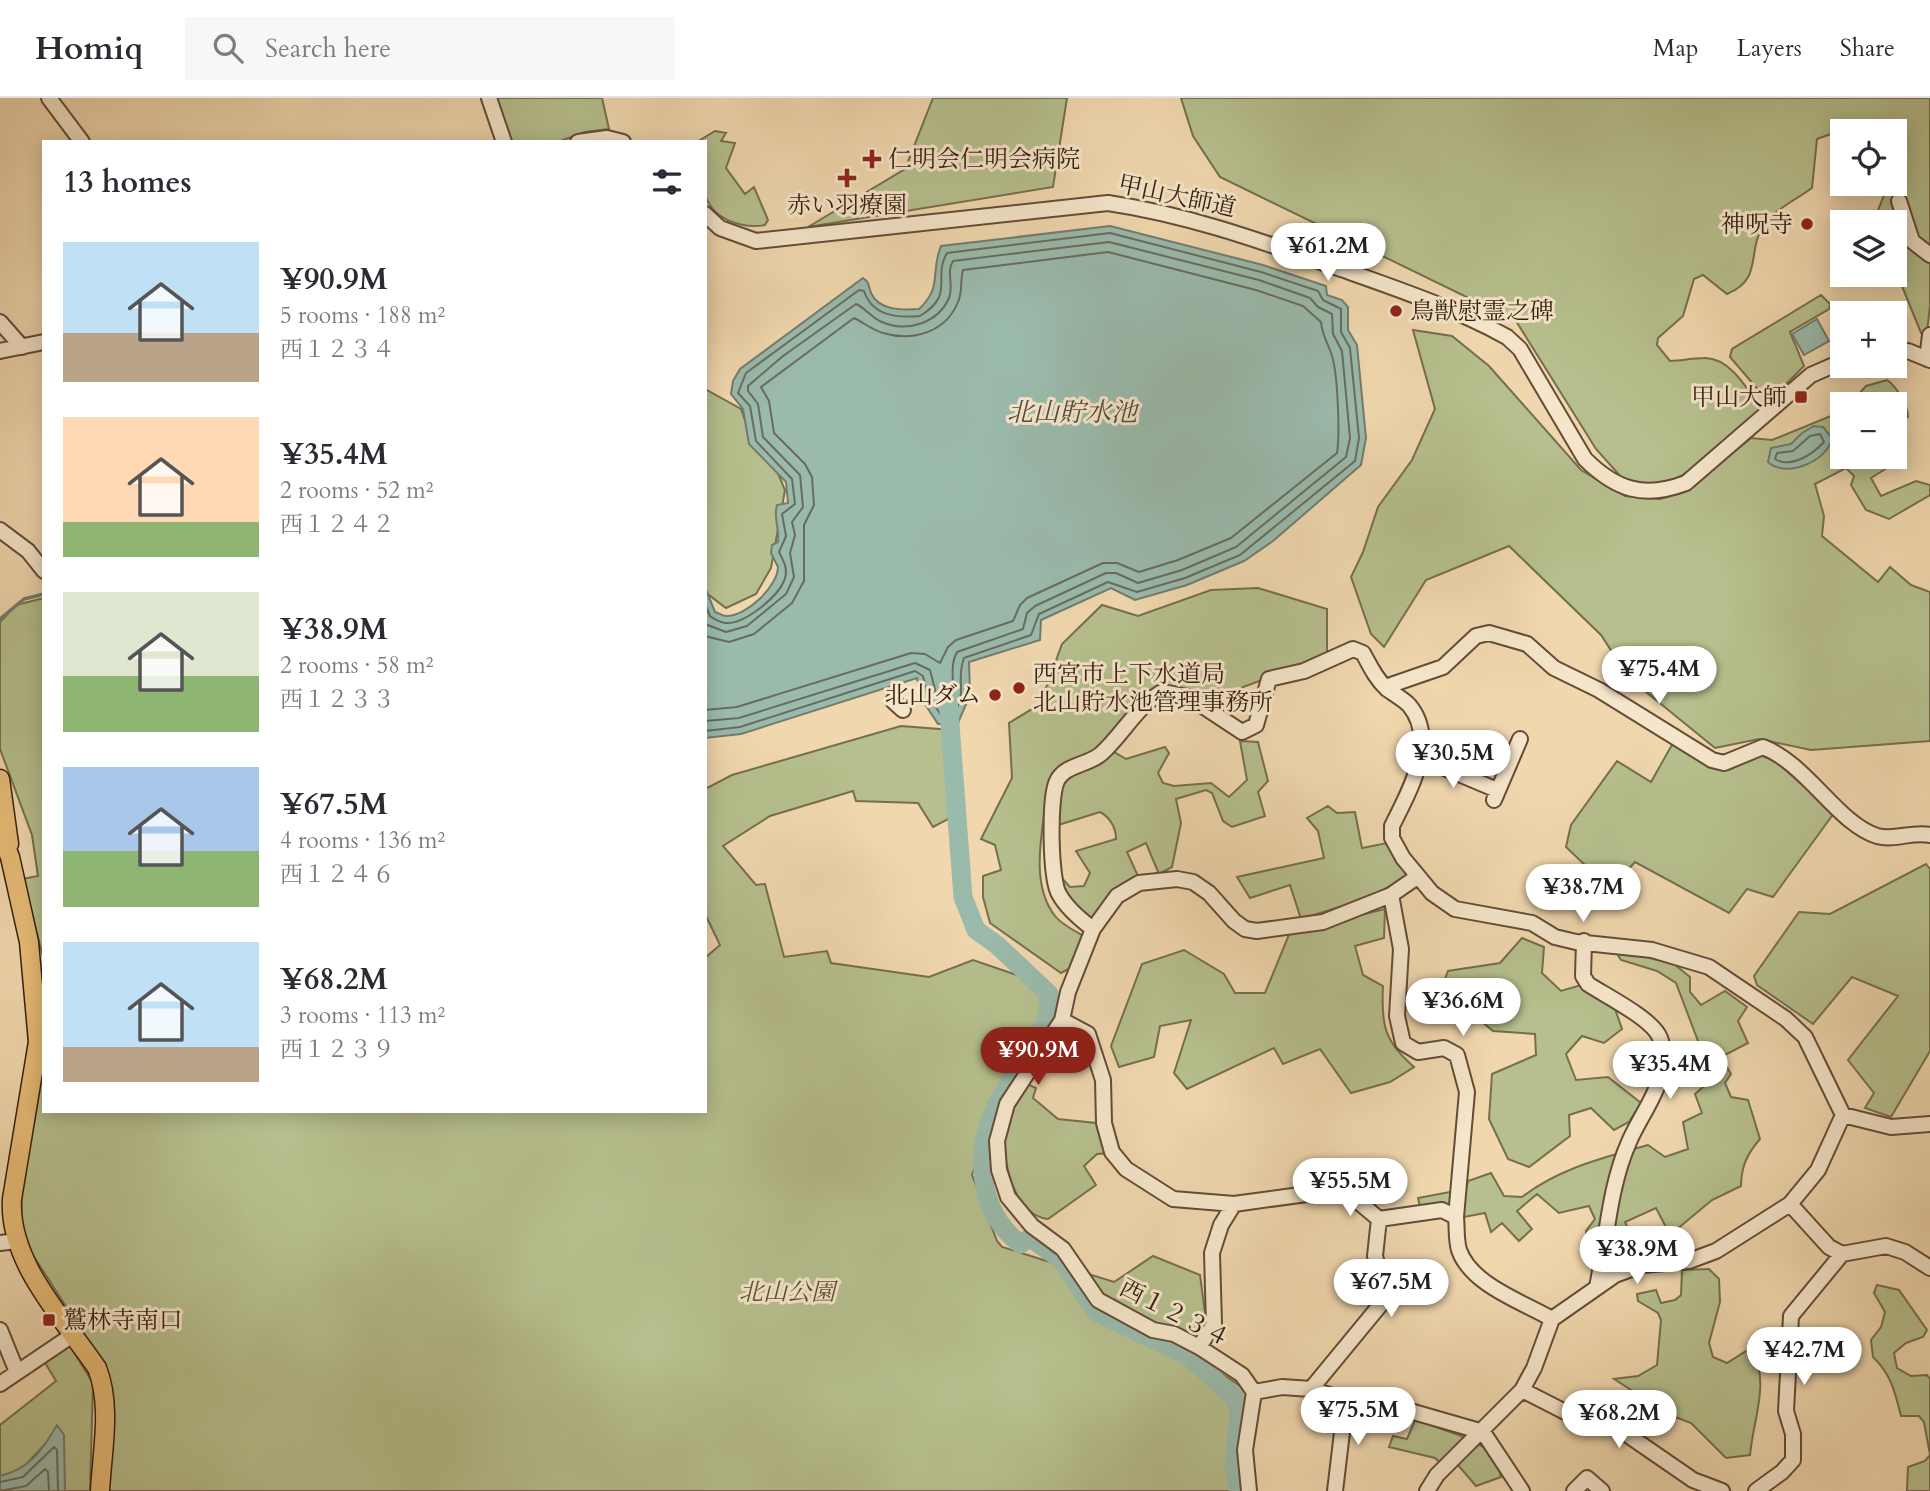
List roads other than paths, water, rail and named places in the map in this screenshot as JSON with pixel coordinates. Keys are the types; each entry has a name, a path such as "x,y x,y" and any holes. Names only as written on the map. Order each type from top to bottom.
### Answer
{"main road":[{"path":"0,779 3,836 10,857 34,976 38,1042 12,1199 8,1242 97,1368 102,1381 105,1402 100,1491"}],"street":[{"path":"49,98 80,140"},
{"path":"489,98 503,140"},
{"path":"592,140 615,140"},
{"path":"1899,201 1912,241 1930,255"},
{"name":"甲山大師道","path":"707,216 720,229 756,240 1108,203 1148,209 1236,232 1376,281 1507,337 1520,349 1585,459 1598,472 1622,486 1644,492 1663,492 1686,483 1811,375 1830,367"},
{"path":"0,322 22,346"},
{"path":"1907,351 1928,359 1930,335"},
{"path":"0,351 22,346 42,346"},
{"path":"0,530 28,551 42,569"},
{"path":"1385,687 1443,667 1476,636 1489,633 1527,644 1554,668 1599,690 1713,760 1724,763 1763,747 1775,752 1793,763 1860,827 1876,836 1892,838 1930,835"},
{"path":"1093,929 1058,893 1054,877 1053,798 1057,780 1069,769 1100,756 1150,699 1162,692 1189,697 1242,732 1256,725 1269,679 1304,671 1353,649 1363,653 1385,687 1408,705 1416,718 1422,737 1421,758 1392,826 1392,838 1417,877 1432,893 1455,909 1481,916 1519,919 1532,923 1555,937 1652,950 1709,967 1786,1019 1805,1037 1816,1055 1836,1107 1843,1115 1891,1127 1930,1124"},
{"path":"1421,758 1496,795 1520,738"},
{"name":"西１２３４","path":"1254,1392 1242,1375 1199,1347 1174,1334 1153,1330 1098,1300 1063,1249 1032,1226 1008,1198 999,1170 997,1141 1007,1104 1062,1020 1068,992 1093,929 1117,896 1139,883 1161,879 1193,882 1234,921 1245,929 1257,931 1322,922 1391,895 1417,877"},
{"path":"1391,895 1401,949 1397,1016 1403,1043 1418,1052 1444,1048 1457,1055 1466,1093 1456,1217 1459,1250 1469,1268 1483,1281 1552,1319"},
{"path":"1584,942 1583,976 1588,984 1649,1023 1660,1036 1663,1055 1662,1077 1629,1141 1619,1168 1597,1287"},
{"path":"1062,1020 1087,1034 1103,1080 1104,1123 1112,1152 1126,1169 1173,1199 1234,1204 1343,1189 1379,1219 1441,1210 1456,1217"},
{"path":"1427,1491 1437,1475 1483,1432 1522,1390 1534,1368 1552,1319 1615,1275 1642,1265 1689,1261 1716,1251 1790,1204 1818,1170 1843,1115"},
{"path":"1199,1347 1214,1324 1212,1253 1221,1225 1234,1204"},
{"path":"1790,1204 1829,1247 1842,1254 1886,1246 1905,1252 1930,1268"},
{"path":"1311,1389 1386,1297 1376,1256 1379,1219"},
{"path":"1756,1491 1782,1472 1793,1460 1793,1434 1786,1411 1791,1316 1842,1254"},
{"path":"0,1330 17,1372"},
{"path":"0,1384 74,1334"},
{"path":"1249,1491 1245,1450 1254,1392 1282,1387 1311,1389 1369,1408 1396,1408 1483,1432 1522,1491"},
{"path":"1522,1390 1575,1417 1619,1429 1693,1480 1722,1491"},
{"path":"1335,1491 1346,1399"},
{"path":"1574,1491 1587,1478 1602,1491"}],"water":[{"name":"北山貯水池","path":"1110,226 1263,265 1326,286 1327,295 1342,300 1348,307 1348,330 1357,345 1366,438 1361,465 1273,541 1244,561 1187,585 1135,600 1111,588 1041,620 1040,640 969,662 970,695 958,723 938,724 921,698 917,678 741,734 707,738 707,592 715,612 725,616 743,611 760,599 777,575 778,567 771,553 772,545 778,542 777,505 788,503 786,482 749,444 743,409 731,394 733,381 740,369 863,278 875,299 885,306 919,309 934,286 941,246"},
{"path":"1817,319 1829,341 1804,355 1792,334"},
{"path":"1814,426 1823,427 1830,436 1829,446 1815,460 1795,468 1776,467 1768,462 1771,448 1791,444"},
{"path":"57,1425 64,1435 65,1491 0,1491 0,1476 19,1469 34,1458"}],"waterway":[{"path":"0,619 24,599 42,594"},
{"path":"948,698 963,897 976,930 997,945 1049,994 1048,1010 1038,1039 1002,1094 988,1126 983,1163 988,1199 1006,1231 1020,1244 1030,1238 1062,1260 1096,1312 1188,1356 1234,1397 1239,1411 1234,1470 1239,1491"}],"place":[{"name":"仁明会仁明会病院","path":"872,159"},
{"name":"赤い羽療園","path":"847,178"},
{"name":"神呪寺","path":"1807,224"},
{"name":"鳥獣慰霊之碑","path":"1396,311"},
{"name":"甲山大師","path":"1801,397"},
{"name":"西宮市上下水道局 北山貯水池管理事務所","path":"1019,688"},
{"name":"北山ダム","path":"995,695"},
{"name":"鷲林寺南口","path":"49,1320"}],"park label":[{"name":"北山公園","path":"787,1292"}]}
